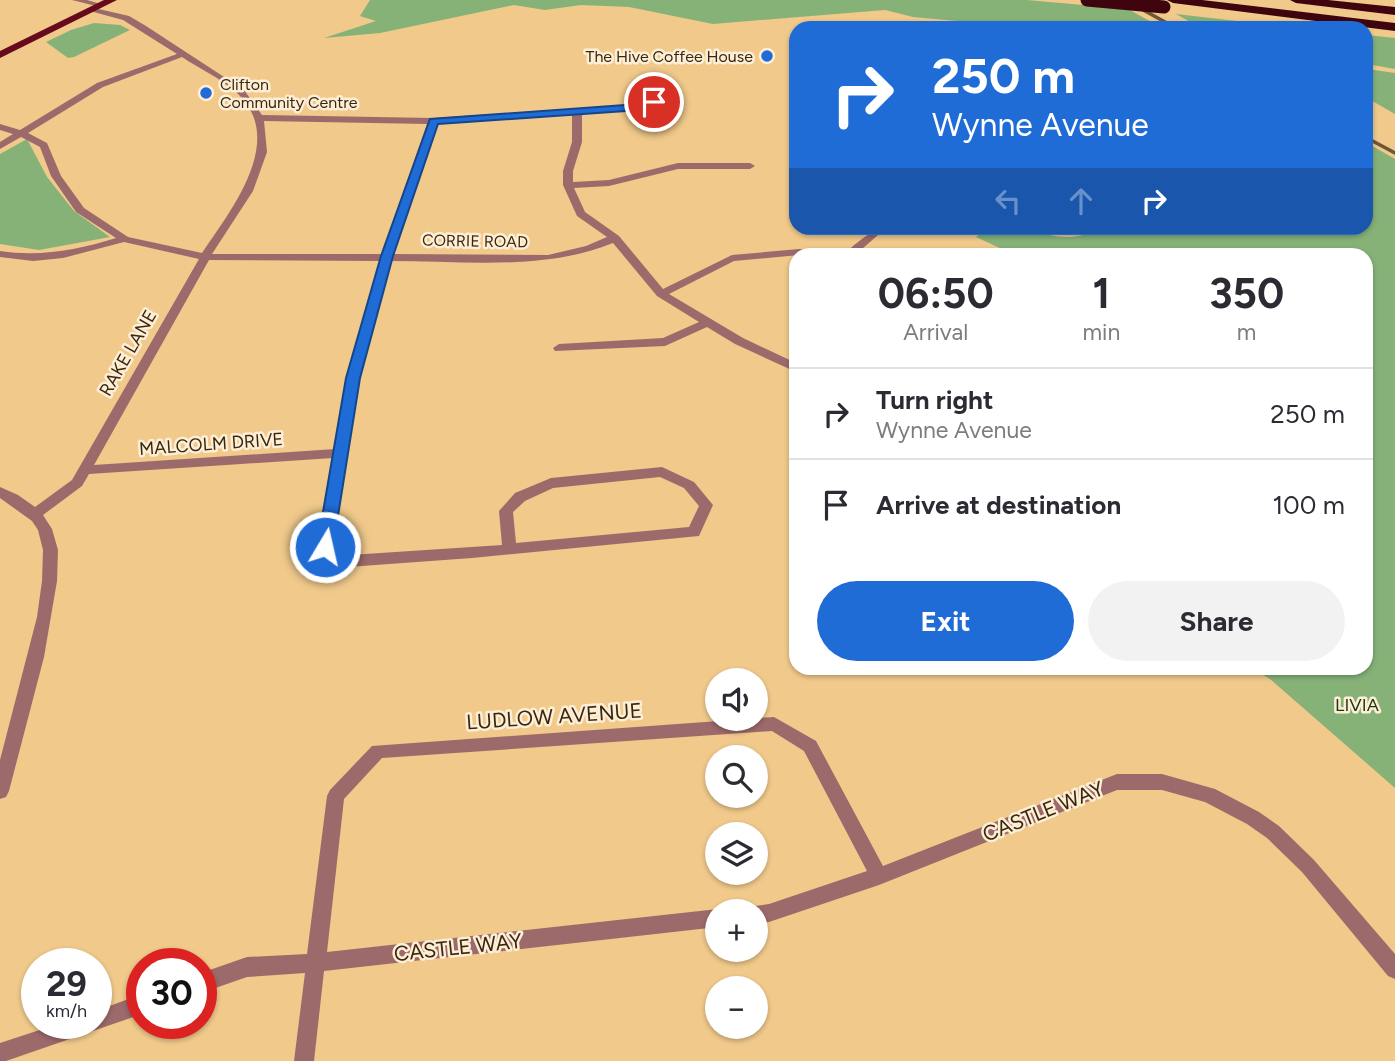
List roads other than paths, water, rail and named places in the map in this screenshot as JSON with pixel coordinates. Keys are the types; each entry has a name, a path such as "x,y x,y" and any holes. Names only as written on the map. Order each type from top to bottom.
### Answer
{"highway":[{"path":"1087,0 1169,4 1348,21"},
{"path":"1296,0 1395,11"},
{"path":"1373,24 1395,26"}],"main road":[{"path":"0,55 112,0"}],"street":[{"path":"76,0 126,18 184,54 241,92 259,118 433,121 640,107 654,102"},
{"path":"0,146 100,85 184,54"},
{"path":"577,110 577,142 568,171 568,185 581,214 615,238 661,293 739,341 789,365"},
{"name":"RAKE LANE","path":"34,515 77,484 205,257 248,191 262,152 259,118"},
{"path":"433,121 387,256 353,378 325,547 348,561 509,549 694,532 706,505 689,485 662,472 551,483 520,497 506,511 509,549"},
{"path":"0,127 21,133 44,145 56,176 80,209 124,239"},
{"path":"568,185 609,183 678,166 750,166"},
{"path":"857,248 873,235"},
{"name":"CORRIE ROAD","path":"124,239 205,257 548,258 589,249 615,238"},
{"path":"0,254 27,260 75,254 124,239"},
{"path":"661,293 732,258 789,253"},
{"path":"559,348 665,341 708,322"},
{"name":"MALCOLM DRIVE","path":"84,470 341,453"},
{"path":"0,492 20,502 46,530 50,546 51,578 1,786"},
{"name":"LUDLOW AVENUE","path":"304,1061 336,796 378,751 774,723 810,746 879,876"},
{"name":"CASTLE WAY","path":"768,913 879,876 1117,782 1162,782 1209,795 1233,806 1273,832 1308,866 1395,969"},
{"name":"CASTLE WAY","path":"217,977 247,967 315,963 705,919"},
{"path":"0,1053 42,1039"}],"railway":[{"path":"1125,0 1163,21"},
{"path":"1373,141 1395,153"}],"place":[{"name":"The Hive Coffee House","path":"767,56"},
{"name":"Clifton Community Centre","path":"206,93"}],"park label":[{"name":"LIVIA","path":"1357,705"}]}
